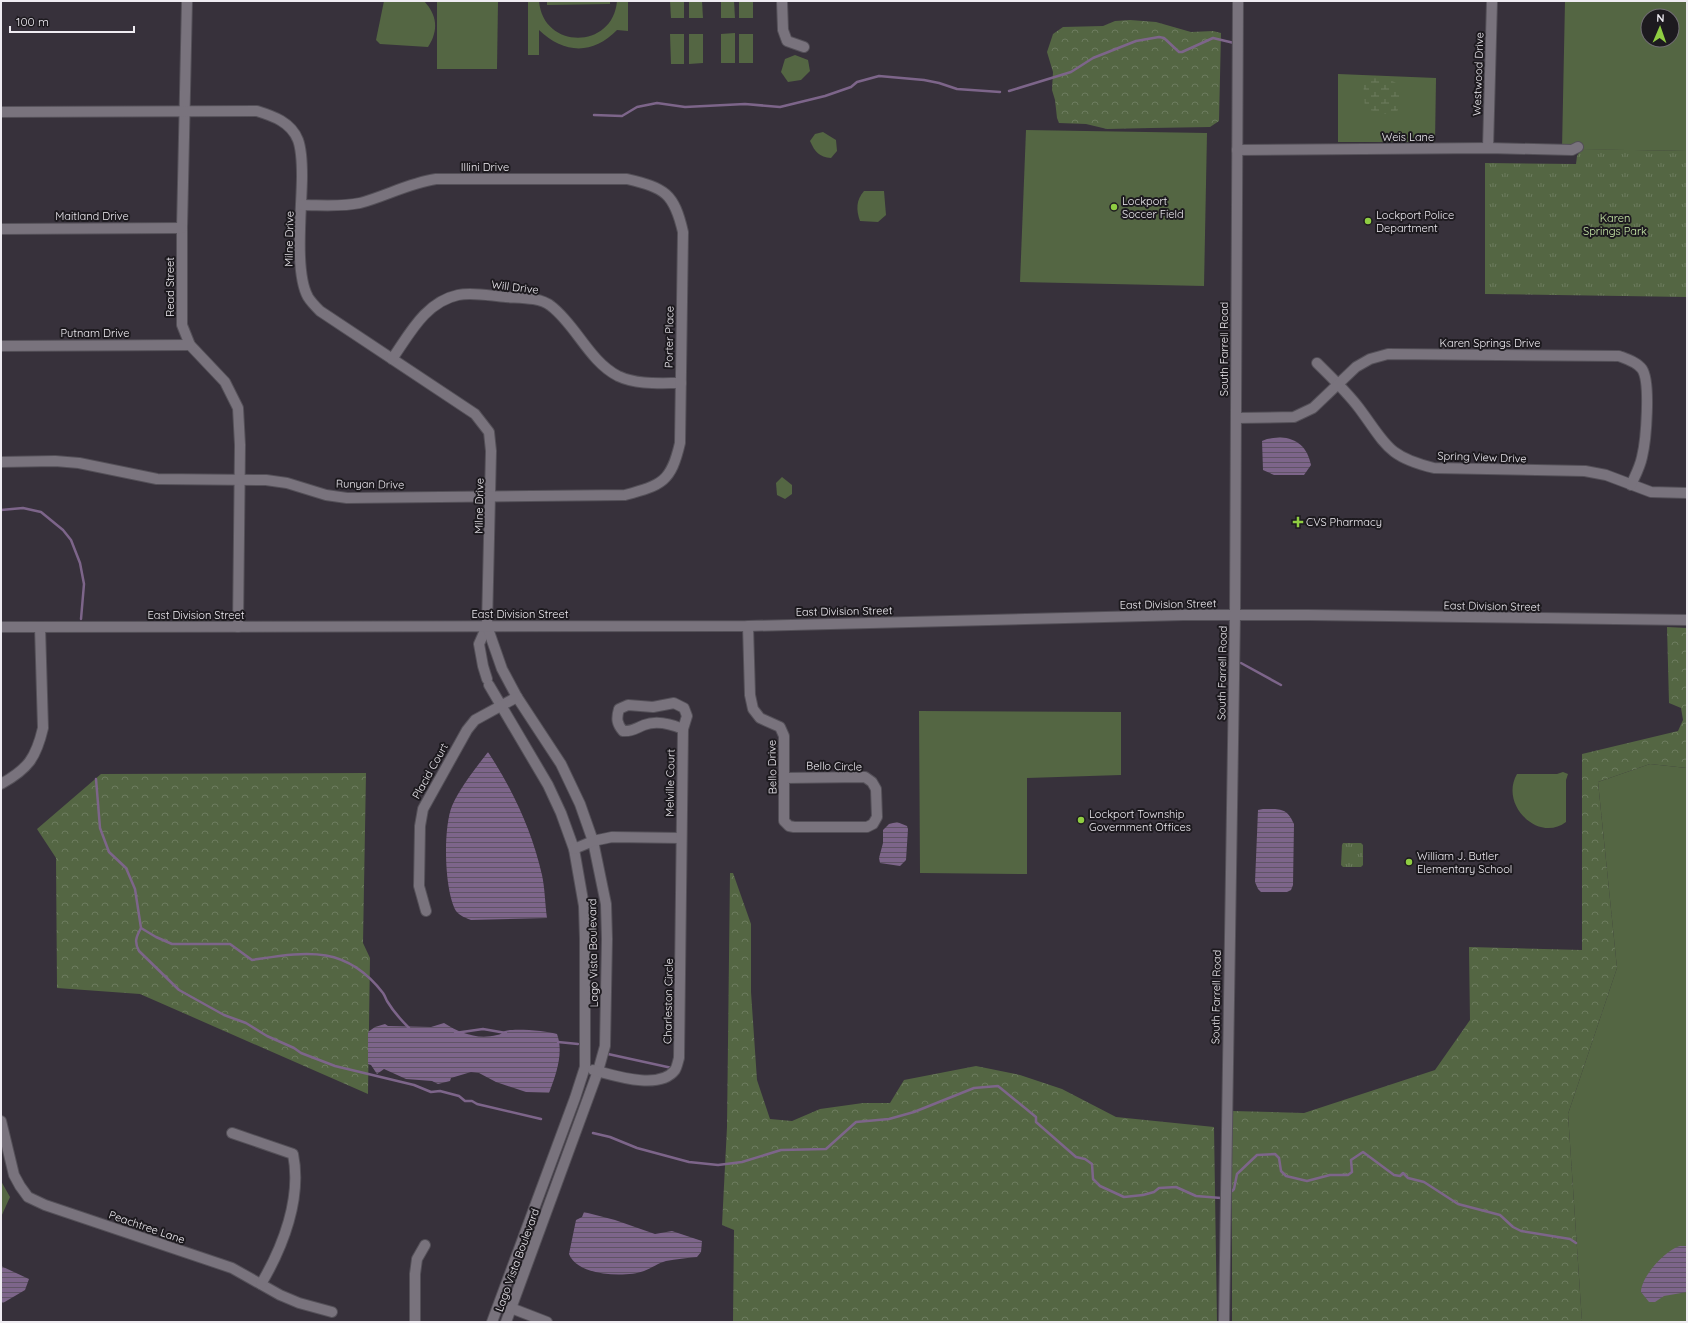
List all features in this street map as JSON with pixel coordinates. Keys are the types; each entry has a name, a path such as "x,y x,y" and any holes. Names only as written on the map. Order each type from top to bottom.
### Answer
{"street":[{"name":"Read Street","path":"187,1 182,228 182,325 190,344 225,382 238,408 240,481 238,626"},
{"path":"782,1 783,30 787,41 804,47"},
{"name":"South Farrell Road","path":"1224,1322 1235,615 1238,1"},
{"name":"Westwood Drive","path":"1488,148 1492,1"},
{"name":"Milne Drive","path":"1,112 257,111 276,117 289,127 298,139 302,158 300,264 302,282 308,298 320,311 475,414 489,432 491,451 491,495 487,626"},
{"name":"Weis Lane","path":"1237,150 1488,148 1572,150 1578,147"},
{"name":"Illini Drive","path":"302,205 344,206 361,202 419,182 436,179 627,180 652,185 668,196"},
{"name":"Porter Place","path":"666,478 675,465 680,443 683,232 678,211 668,196"},
{"name":"Maitland Drive","path":"1,229 182,228"},
{"name":"Will Drive","path":"392,359 424,314 440,302 458,295 532,299 549,304 600,362 618,376 639,382 681,383"},
{"name":"Putnam Drive","path":"1,346 190,344"},
{"name":"Karen Springs Drive","path":"1236,418 1294,417 1313,408 1356,367 1370,358 1388,354 1619,356 1633,361 1642,369 1647,380 1646,440 1642,458 1631,485"},
{"name":"Spring View Drive","path":"1318,363 1359,408 1374,432 1386,446 1399,456 1416,464 1434,468 1585,471 1606,475 1651,492 1687,493"},
{"name":"Runyan Drive","path":"1,462 56,461 79,463 157,479 240,481 266,480 288,483 326,495 347,498 625,494 648,489 666,478"},
{"name":"East Division Street","path":"1,627 748,626 1235,615 1687,620"},
{"name":"Lago Vista Boulevard","path":"487,626 498,658 517,697 561,764 580,804 593,841 606,904 607,932 605,1046 598,1071 506,1322"},
{"name":"Lago Vista Boulevard","path":"487,626 479,644 488,682 500,705 548,785 561,813 574,849 584,906 585,1067 575,1098 492,1322"},
{"name":"Bello Drive","path":"748,626 750,695 753,709 760,718 780,727 784,736 784,821 789,826"},
{"path":"1,784 20,774 33,758 40,744 43,728 40,627"},
{"path":"482,661 498,658"},
{"name":"Placid Court","path":"426,911 419,886 420,826 423,809 467,730 475,720 517,697"},
{"name":"Melville Court","path":"681,838 683,729 687,716 684,708 674,703 654,707 628,705 620,709 617,717 618,725 623,731 631,732 646,724 658,722 670,724 683,729"},
{"name":"Bello Circle","path":"784,778 865,778 872,782 876,789 877,817 873,824 867,827 789,826"},
{"path":"574,849 593,841 612,837 681,838"},
{"name":"Charleston Circle","path":"585,1067 630,1079 654,1080 666,1077 675,1070 679,1058 681,838"},
{"name":"Peachtree Lane","path":"1,1121 14,1174 28,1197 45,1205 232,1268 280,1295 298,1303 332,1312"},
{"path":"232,1133 293,1154 295,1166 292,1202 286,1231 275,1260 261,1284"},
{"path":"415,1322 415,1274 417,1258 424,1245"},
{"path":"498,1303 547,1322"}],"green space":[{"path":"384,1 424,1 432,12 435,23 434,35 428,47 380,44 376,40"},
{"path":"437,1 498,1 497,69 437,69"},
{"path":"528,1 539,1 543,17 552,29 564,35 578,38 592,35 604,29 613,17 617,1 628,1 628,31 617,30 598,44 578,48 558,44 539,30 539,55 528,55"},
{"path":"547,1 610,1 610,4 547,5"},
{"path":"670,1 684,1 684,18 671,18"},
{"path":"689,1 702,1 703,18 689,18"},
{"path":"721,1 734,1 735,18 721,18"},
{"path":"739,1 753,1 753,18 739,18"},
{"path":"1565,1 1687,1 1687,151 1562,149"},
{"path":"1130,20 1156,22 1191,32 1213,31 1221,33 1219,121 1210,127 1107,129 1086,124 1059,123 1052,90 1053,72 1047,52 1053,34 1063,27 1103,26 1115,21"},
{"path":"735,33 735,63 721,63 721,34"},
{"path":"670,34 684,34 684,64 671,64"},
{"path":"689,34 703,34 703,63 689,64"},
{"path":"739,34 753,34 753,63 739,63"},
{"path":"795,55 808,60 810,71 801,80 788,82 781,72 785,59"},
{"path":"1338,74 1436,78 1435,142 1338,142"},
{"path":"1363,79 1389,79 1401,86 1401,102 1397,112 1386,114 1365,109"},
{"name":"Lockport Soccer Field","path":"1026,130 1207,133 1204,286 1020,282"},
{"path":"823,132 836,140 837,151 831,158 820,155 810,141 815,134"},
{"name":"Karen Springs Park","path":"1581,149 1687,151 1687,297 1485,294 1485,163 1576,164 1577,156"},
{"path":"864,191 884,191 886,215 878,222 860,221 858,202"},
{"path":"782,477 792,485 792,494 785,499 777,495 776,483"},
{"path":"1667,627 1687,628 1687,768 1650,764 1598,782 1617,968 1568,1114 1582,1322 1232,1322 1232,1111 1304,1113 1435,1070 1470,1020 1469,947 1582,950 1582,754 1678,731 1683,720 1681,708 1669,703"},
{"path":"919,711 1121,712 1121,775 1027,778 1027,874 920,873"},
{"path":"1650,764 1687,768 1687,1322 1582,1322 1568,1114 1617,968 1598,782"},
{"path":"1563,772 1568,774 1566,780 1566,822 1555,827 1544,828 1525,818 1517,808 1513,798 1513,786 1517,774 1557,774"},
{"path":"366,773 363,943 370,958 368,1094 140,994 57,988 56,858 37,829 101,774"},
{"path":"1343,843 1361,843 1363,845 1363,865 1361,867 1343,867 1341,865"},
{"path":"730,873 733,873 751,924 751,992 757,1080 770,1119 792,1121 820,1109 863,1103 890,1103 904,1080 976,1066 1020,1075 1062,1089 1116,1117 1214,1127 1217,1322 733,1322 734,1230 722,1225 727,1127"},
{"path":"1,1181 10,1197 1,1217"}],"shaded area":[{"path":"1280,437 1297,442 1307,453 1311,465 1304,475 1274,475 1263,470 1262,441"},
{"path":"488,752 506,781 521,811 533,843 543,880 547,918 471,920 463,917 456,911 452,901 449,889 446,859 449,816 452,806 468,778"},
{"path":"1258,810 1282,810 1288,814 1294,824 1293,885 1291,890 1287,892 1261,892 1255,882"},
{"path":"897,822 907,826 908,829 906,860 900,866 880,863 879,858 883,843 883,830 889,824"},
{"path":"444,1023 463,1033 483,1037 500,1035 509,1030 539,1031 557,1034 560,1049 558,1064 549,1093 526,1092 496,1082 479,1073 471,1072 451,1078 450,1081 438,1084 432,1081 406,1079 384,1069 377,1074 371,1065 368,1064 368,1032 375,1027 385,1024 388,1026 431,1027"},
{"path":"584,1212 615,1220 655,1234 672,1231 702,1241 701,1252 697,1257 666,1261 636,1273 614,1274 591,1271 581,1267 569,1254 576,1220 582,1217"},
{"path":"1680,1246 1687,1246 1687,1292 1664,1296 1655,1302 1649,1302 1641,1292 1645,1279 1661,1258"},
{"path":"1,1266 29,1279 25,1290 3,1303 1,1302"}],"waterway":[{"path":"1009,91 1071,72 1093,58 1136,41 1159,37 1164,38 1179,52 1213,38 1234,43"},
{"path":"594,115 622,116 637,107 657,103 685,107 745,104 780,107 825,96 851,87 857,82 879,76 924,80 957,89 1000,92"},
{"path":"1,510 23,508 41,512 63,530 71,540 80,563 84,584 81,619"},
{"path":"1241,663 1281,685"},
{"path":"96,779 100,828 109,852 126,868 135,889 141,928 172,944 230,944 252,960 307,954 324,955 339,959 354,966 369,977 383,993 400,1019 409,1028"},
{"path":"141,928 136,940 136,945 139,951 179,990 224,1015 246,1023 267,1036 294,1048 301,1053 335,1066 414,1085 431,1092 440,1091 459,1096 465,1101 472,1101 477,1104 541,1119"},
{"path":"455,1033 483,1029 506,1033"},
{"path":"558,1042 578,1044"},
{"path":"608,1054 672,1068"},
{"path":"593,1133 610,1137 637,1148 689,1162 718,1165 742,1162 781,1150 826,1149 856,1122 889,1119 914,1112 974,1088 998,1086 1036,1117 1036,1122 1076,1157 1085,1159 1092,1164 1093,1179 1100,1186 1124,1197 1143,1195 1154,1192 1159,1188 1176,1187 1196,1196 1221,1198"},
{"path":"1232,1191 1234,1189 1237,1174 1257,1155 1275,1154 1279,1158 1281,1171 1286,1176 1307,1181 1330,1175 1348,1175 1352,1172 1351,1160 1363,1152 1394,1175 1400,1176 1403,1173 1408,1178 1424,1182 1458,1204 1500,1215 1513,1227 1521,1231 1570,1239 1576,1243"}],"place":[{"name":"Lockport Soccer Field","path":"1114,207"},
{"name":"Lockport Police Department","path":"1368,221"},
{"name":"CVS Pharmacy","path":"1298,522"},
{"name":"Lockport Township Government Offices","path":"1081,820"},
{"name":"William J. Butler Elementary School","path":"1409,862"}]}
